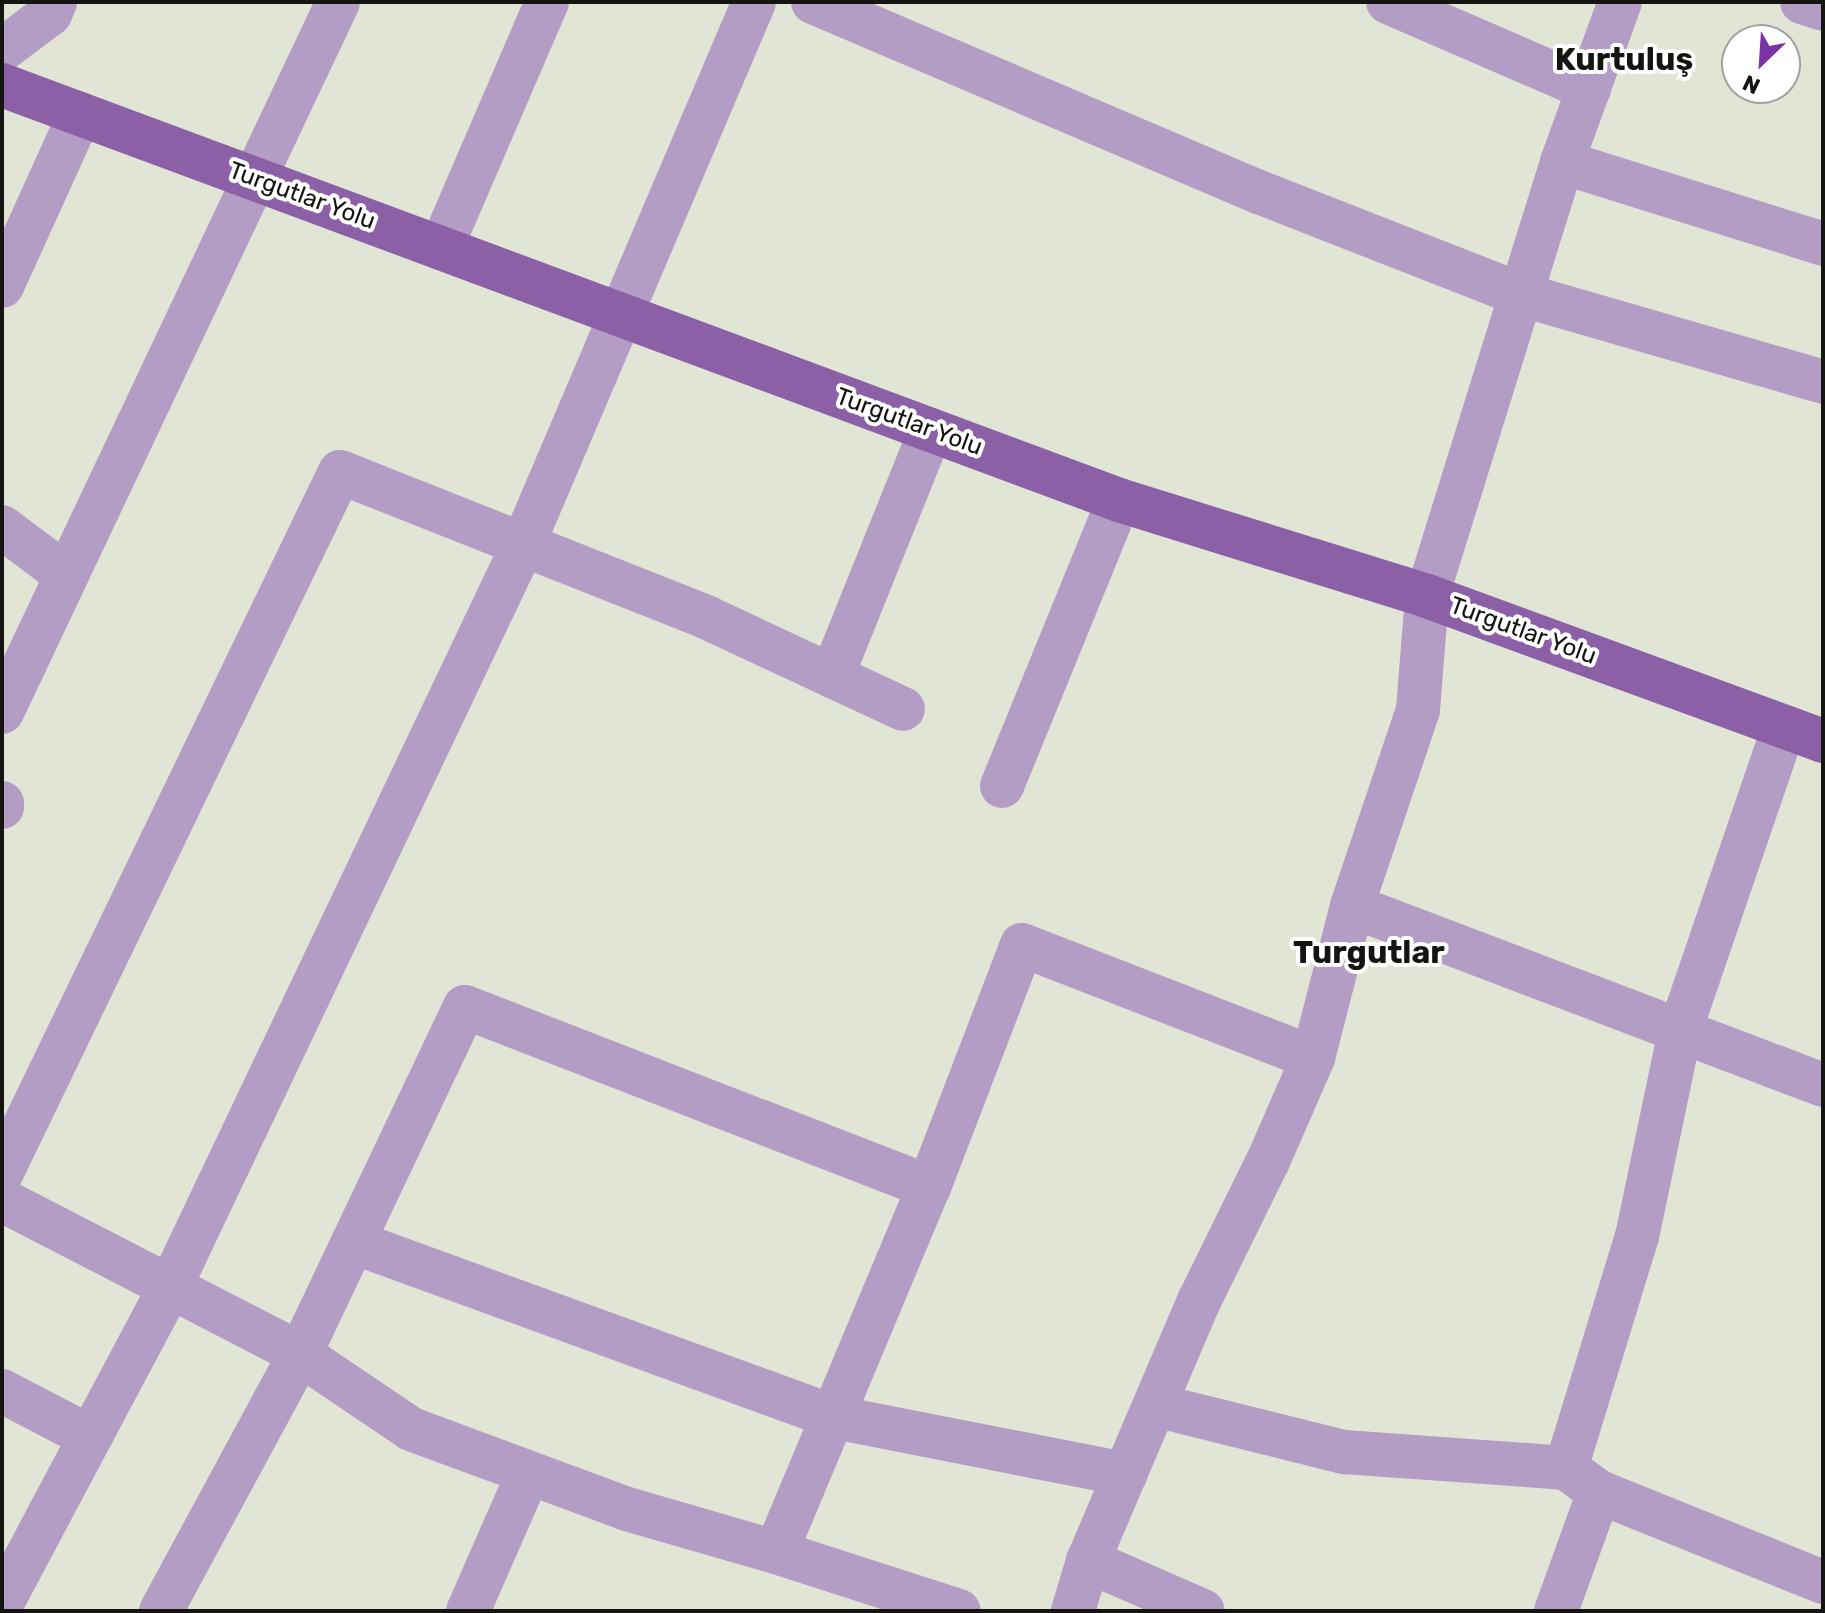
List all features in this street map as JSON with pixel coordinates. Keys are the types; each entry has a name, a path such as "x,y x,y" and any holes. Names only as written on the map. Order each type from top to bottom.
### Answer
{"main road":[{"name":"Turgutlar Yolu","path":"2,85 1119,500 1427,596 1804,734"}],"street":[{"path":"2,50 50,14 55,2"},
{"path":"2,712 338,2"},
{"path":"441,248 547,2"},
{"path":"2,1603 171,1285 522,547 624,316 754,2"},
{"path":"813,2 1259,192 1519,294 1823,382"},
{"path":"1388,2 1589,89"},
{"path":"1073,1611 1088,1561 1200,1299 1268,1161 1313,1058 1352,906 1418,710 1427,596 1519,294 1562,162 1620,2"},
{"path":"1802,2 1823,9"},
{"path":"2,286 80,114"},
{"path":"1562,162 1823,244"},
{"path":"832,676 931,430"},
{"path":"2,1172 340,472 522,547 708,618 903,709"},
{"path":"1002,786 1119,500"},
{"path":"2,527 66,575"},
{"path":"1556,1611 1680,1031 1804,734"},
{"path":"1352,906 1823,1085"},
{"path":"776,1552 929,1187 1022,945 1313,1058"},
{"path":"161,1611 300,1354 465,1007 929,1187"},
{"path":"2,1200 300,1354 411,1429 627,1509 776,1552 959,1611"},
{"path":"353,1242 834,1417 1125,1474"},
{"path":"2,1391 90,1437"},
{"path":"1155,1405 1344,1452 1583,1480 1823,1582"},
{"path":"468,1611 528,1474"},
{"path":"1088,1561 1203,1611"}],"district":[{"name":"Kurtuluş","path":"1624,59"},
{"name":"Turgutlar","path":"1369,952"}]}
